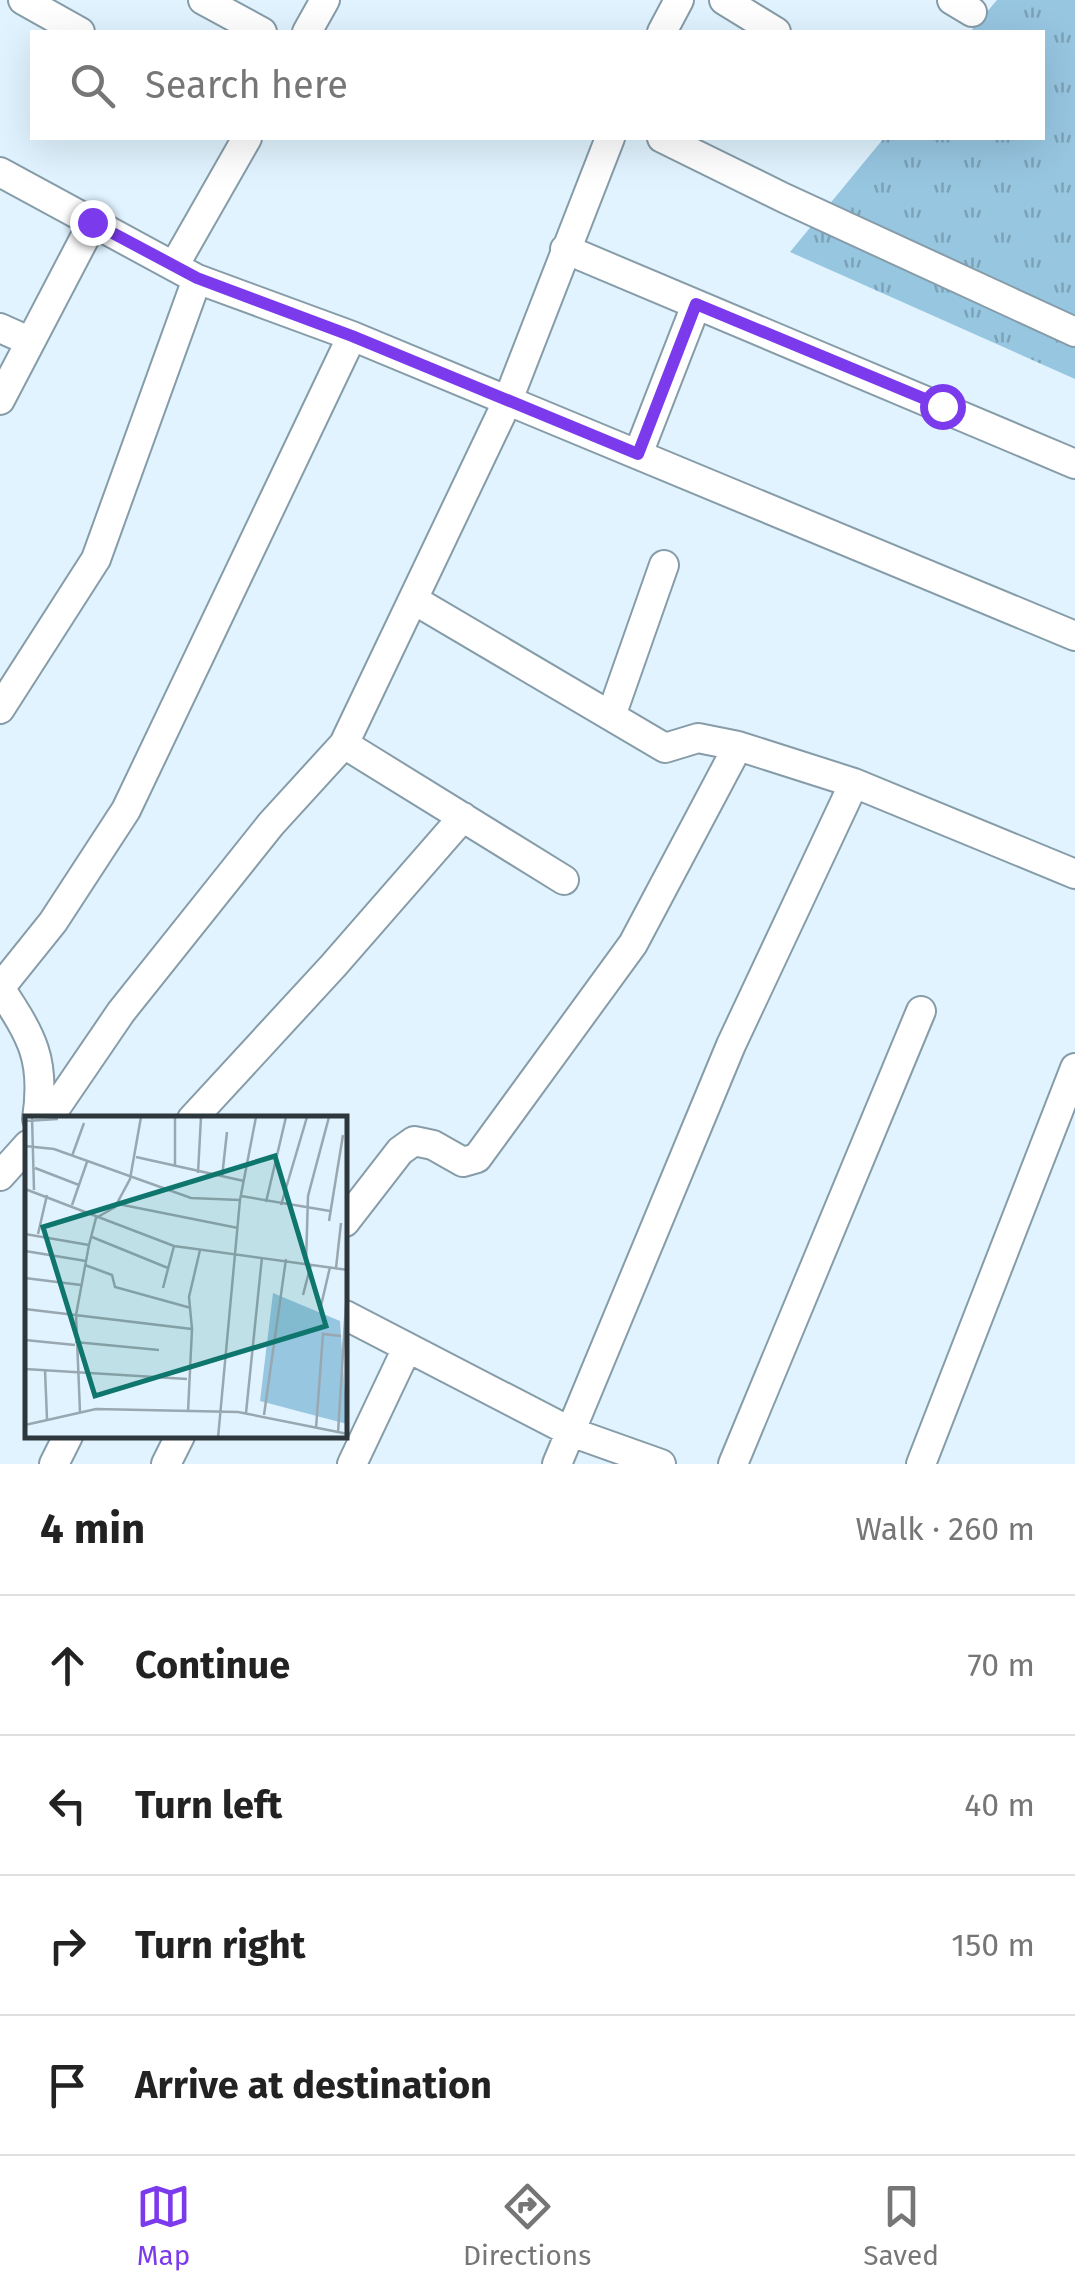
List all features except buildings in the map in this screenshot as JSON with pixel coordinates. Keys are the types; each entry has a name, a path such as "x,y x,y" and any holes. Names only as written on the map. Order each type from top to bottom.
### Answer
{"street":[{"path":"22,0 76,30"},
{"path":"203,0 258,30"},
{"path":"308,30 324,0"},
{"path":"724,0 773,30"},
{"path":"663,30 673,2"},
{"path":"0,709 96,559 185,272 247,140"},
{"path":"50,1116 120,1012 271,824 344,744 508,400 609,140"},
{"path":"666,140 1075,332"},
{"path":"0,172 185,272 352,336 1075,636"},
{"path":"0,400 92,222"},
{"path":"564,249 1075,464"},
{"path":"638,454 696,304"},
{"path":"0,328 30,341"},
{"path":"37,1116 42,1087 35,1047 0,988 53,922 126,810 352,336"},
{"path":"611,716 664,565"},
{"path":"414,600 665,748 698,738 738,746 854,783 1075,874"},
{"path":"344,744 564,880"},
{"path":"348,1218 400,1151 414,1141 433,1144 463,1162 477,1158 633,944 738,746"},
{"path":"556,1464 731,1045 854,783"},
{"path":"195,1116 333,966 462,817"},
{"path":"734,1464 921,1011"},
{"path":"920,1464 1075,1068"},
{"path":"0,1176 25,1148"},
{"path":"348,1318 571,1432 661,1464"},
{"path":"352,1464 407,1348"},
{"path":"54,1464 66,1439"},
{"path":"166,1464 178,1439"}],"green space":[{"path":"997,0 1075,0 1075,379 790,252 882,140 1045,140 1045,30 972,30"}],"route":[{"path":"92,222 197,278 352,336 638,454 696,304 942,406"}]}
